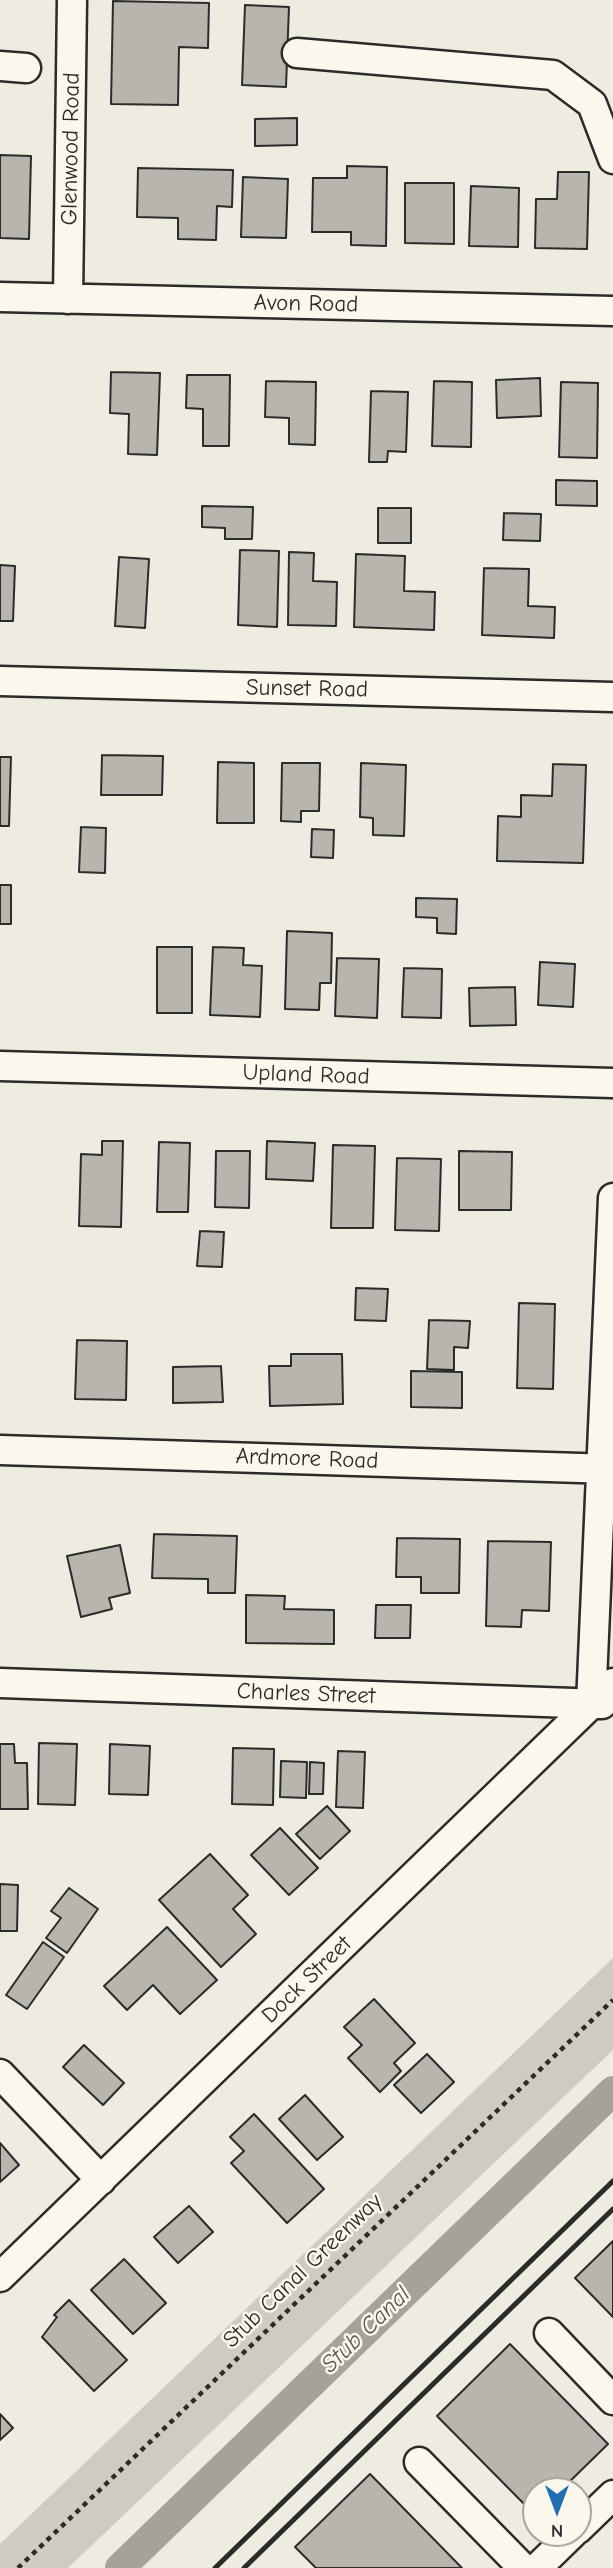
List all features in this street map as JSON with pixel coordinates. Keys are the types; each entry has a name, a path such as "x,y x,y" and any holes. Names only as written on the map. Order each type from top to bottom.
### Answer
{"street":[{"name":"Glenwood Road","path":"68,299 72,0"},
{"path":"298,53 553,75 592,104 613,159"},
{"name":"Avon Road","path":"0,297 613,311"},
{"name":"Sunset Road","path":"0,681 613,697"},
{"name":"Upland Road","path":"0,1066 613,1083"},
{"path":"602,1704 613,1198"},
{"name":"Ardmore Road","path":"0,1450 607,1468"},
{"name":"Charles Street","path":"0,1683 602,1704"},
{"name":"Dock Street","path":"0,2277 602,1704 613,1683"},
{"path":"0,2074 101,2180"},
{"path":"549,2333 613,2400"},
{"path":"419,2462 523,2568"},
{"path":"592,2515 613,2495"},
{"path":"537,2568 559,2547"}],"path":[{"name":"Stub Canal Greenway","path":"18,2568 613,2000"}],"shaded area":[{"path":"613,1958 613,2050 68,2568 0,2568 0,2544"}],"building":[{"path":"113,1 209,3 208,48 179,47 178,105 111,104"},
{"path":"245,5 289,7 286,87 242,85"},
{"path":"297,118 297,145 255,146 255,119"},
{"path":"0,155 31,156 29,239 0,238"},
{"path":"347,166 387,167 386,246 351,245 351,232 312,232 313,178 347,178"},
{"path":"138,168 233,170 232,207 217,206 216,240 178,239 178,218 137,217"},
{"path":"558,172 589,172 587,249 535,248 536,199 557,199"},
{"path":"243,177 288,179 286,238 241,237"},
{"path":"405,183 454,183 454,244 405,243"},
{"path":"471,186 519,188 518,247 469,246"},
{"path":"111,372 160,373 157,455 128,454 129,414 110,413"},
{"path":"187,375 230,375 229,446 203,446 203,409 186,408"},
{"path":"540,378 541,416 497,418 496,380"},
{"path":"266,381 316,382 315,445 289,444 289,418 265,417"},
{"path":"434,381 472,382 471,447 432,446"},
{"path":"561,382 598,383 597,458 559,457"},
{"path":"371,391 408,392 406,452 388,451 387,462 369,462"},
{"path":"556,480 597,481 597,506 556,505"},
{"path":"202,506 253,507 252,539 225,539 225,528 202,527"},
{"path":"378,508 411,508 411,543 378,543"},
{"path":"504,513 541,514 540,541 503,540"},
{"path":"240,550 279,551 277,627 238,625"},
{"path":"289,552 314,553 313,581 337,582 336,626 288,625"},
{"path":"356,554 405,556 404,591 435,592 434,630 354,627"},
{"path":"119,557 149,559 145,628 115,626"},
{"path":"0,565 15,566 13,621 0,621"},
{"path":"484,568 529,569 528,606 555,607 554,638 482,635"},
{"path":"102,755 163,756 162,795 101,795"},
{"path":"0,757 11,757 9,826 0,826"},
{"path":"218,762 254,763 254,823 217,823"},
{"path":"282,763 320,763 319,811 301,811 301,822 281,821"},
{"path":"361,763 406,765 404,836 373,835 373,818 360,817"},
{"path":"553,764 586,765 583,863 497,861 498,816 521,817 521,795 552,796"},
{"path":"81,827 106,828 105,873 79,872"},
{"path":"312,829 334,830 333,858 311,857"},
{"path":"0,885 11,885 11,924 0,924"},
{"path":"416,898 457,899 456,934 437,933 437,918 416,917"},
{"path":"287,931 332,933 331,983 320,983 319,1010 285,1009"},
{"path":"157,947 192,947 192,1013 157,1013"},
{"path":"213,947 244,948 243,965 262,966 260,1017 210,1015"},
{"path":"337,958 379,959 377,1018 335,1016"},
{"path":"540,962 575,964 573,1007 538,1005"},
{"path":"404,968 442,969 441,1018 402,1017"},
{"path":"515,987 516,1025 470,1026 469,988"},
{"path":"102,1141 123,1141 121,1227 79,1226 81,1154 102,1155"},
{"path":"267,1141 315,1143 313,1181 266,1179"},
{"path":"159,1142 190,1143 188,1212 157,1212"},
{"path":"333,1145 375,1146 373,1228 331,1228"},
{"path":"216,1151 250,1151 249,1208 215,1207"},
{"path":"459,1151 512,1152 511,1210 459,1210"},
{"path":"397,1158 441,1159 439,1231 395,1230"},
{"path":"200,1231 224,1232 222,1267 197,1266"},
{"path":"356,1288 388,1289 386,1321 355,1320"},
{"path":"519,1303 555,1304 553,1389 517,1388"},
{"path":"429,1320 470,1321 468,1348 454,1347 454,1370 427,1369"},
{"path":"77,1340 127,1341 126,1400 75,1399"},
{"path":"291,1354 342,1354 343,1404 270,1406 269,1366 291,1366"},
{"path":"221,1366 223,1402 173,1403 173,1367"},
{"path":"411,1371 462,1372 462,1408 411,1407"},
{"path":"154,1534 237,1536 235,1593 208,1593 208,1579 152,1578"},
{"path":"397,1538 460,1539 459,1593 421,1593 421,1577 396,1577"},
{"path":"488,1541 551,1542 549,1611 522,1610 521,1627 486,1626"},
{"path":"120,1545 130,1593 109,1598 112,1609 81,1617 67,1556"},
{"path":"246,1595 285,1596 284,1609 334,1610 334,1644 246,1643"},
{"path":"376,1605 411,1605 410,1638 375,1638"},
{"path":"39,1743 77,1744 75,1805 38,1804"},
{"path":"0,1744 14,1744 15,1763 27,1763 28,1809 0,1809"},
{"path":"110,1744 150,1746 148,1795 109,1794"},
{"path":"233,1748 274,1749 273,1805 232,1804"},
{"path":"338,1751 365,1752 363,1808 336,1807"},
{"path":"281,1761 307,1762 306,1798 280,1797"},
{"path":"310,1762 324,1763 323,1794 309,1794"},
{"path":"327,1806 350,1831 320,1859 296,1834"},
{"path":"280,1828 318,1868 289,1895 251,1855"},
{"path":"210,1854 248,1895 233,1909 256,1934 221,1967 159,1900"},
{"path":"0,1884 18,1885 17,1931 0,1931"},
{"path":"69,1888 98,1909 67,1953 46,1938 61,1918 51,1911"},
{"path":"167,1927 217,1980 180,2014 153,1985 127,2010 104,1986"},
{"path":"43,1942 64,1957 27,2009 6,1995"},
{"path":"374,1999 415,2043 394,2063 401,2071 380,2092 348,2058 362,2045 344,2027"},
{"path":"84,2045 124,2083 103,2105 63,2067"},
{"path":"427,2054 454,2082 421,2113 394,2085"},
{"path":"305,2095 343,2137 317,2160 279,2119"},
{"path":"254,2114 324,2189 287,2223 231,2163 244,2151 230,2137"},
{"path":"0,2143 19,2165 0,2182"},
{"path":"189,2206 213,2232 178,2263 154,2237"},
{"path":"613,2241 613,2317 575,2278"},
{"path":"124,2259 166,2303 133,2334 91,2290"},
{"path":"69,2300 127,2360 94,2391 42,2337 57,2317 54,2315"},
{"path":"510,2344 608,2444 574,2477 522,2477 522,2502 437,2416"},
{"path":"0,2414 13,2428 0,2440"},
{"path":"370,2474 462,2568 316,2568 295,2547"}],"waterway":[{"name":"Stub Canal","path":"120,2568 613,2091"}],"railway":[{"path":"215,2568 613,2181"},
{"path":"244,2568 613,2209"}]}
